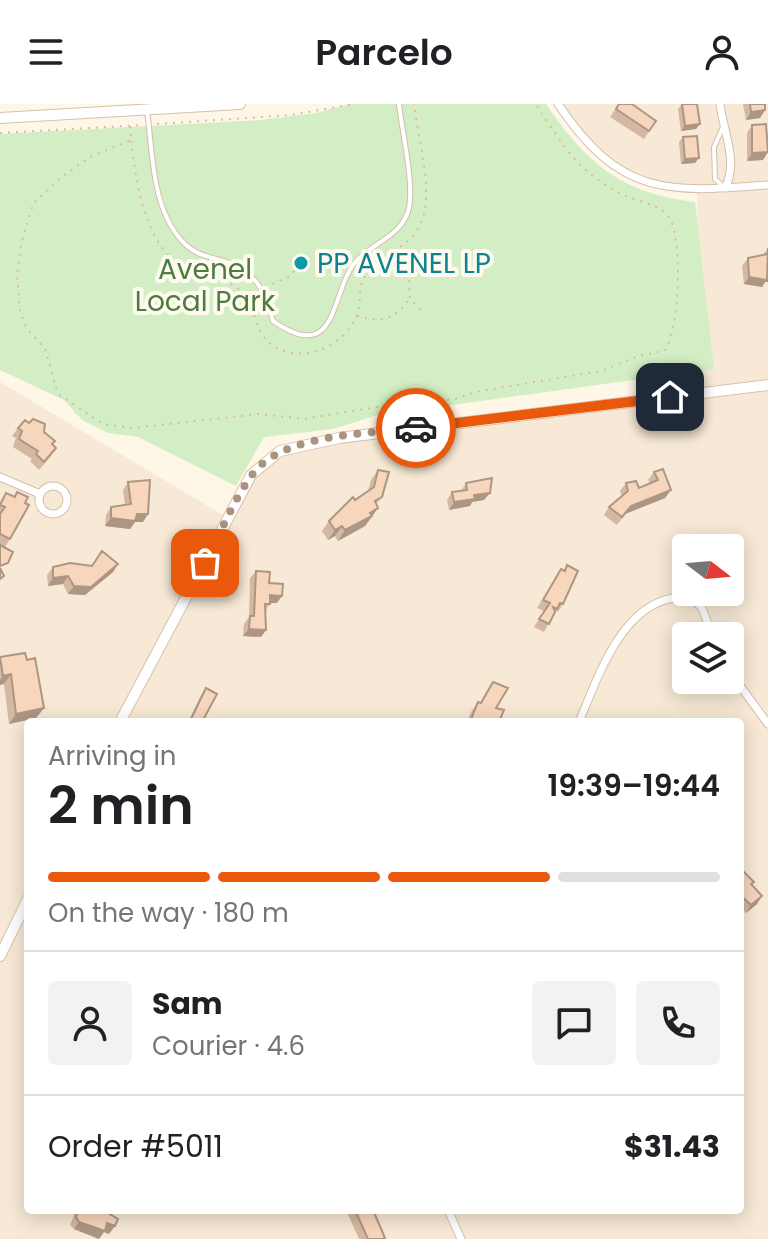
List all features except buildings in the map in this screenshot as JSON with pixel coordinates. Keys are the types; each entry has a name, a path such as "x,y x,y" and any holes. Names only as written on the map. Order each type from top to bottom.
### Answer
{"main road":[{"path":"0,118 240,104"},
{"path":"122,718 251,475 280,451 339,438 768,385"},
{"path":"0,956 24,907"}],"street":[{"path":"558,104 589,147 608,163 636,178 666,189 768,185"},
{"path":"720,104 729,142 731,177 725,188"},
{"path":"0,477 40,494"},
{"path":"581,718 607,657 636,619 669,598 687,597 701,607 707,622"},
{"path":"744,691 768,724"},
{"path":"450,1214 461,1239"}],"lane":[{"path":"147,109 157,187 186,245 205,257 249,273 264,288 273,321 290,333 314,334 330,323 351,267 400,226 409,208 399,104"},
{"path":"723,127 714,147 715,179 725,188"}],"path":[{"path":"0,133 291,115 353,104"},
{"path":"130,126 139,195 150,225 184,269 200,278 230,283 241,291 264,341 285,352 303,355 324,351 357,316 361,283 368,271 401,248 417,232 426,199 414,104"},
{"path":"131,140 90,157 59,179 33,204 27,222 17,276 20,312 26,327 45,349 58,394 91,419 117,428 191,424 259,414 304,419 426,399 453,400 475,392 571,378 601,371 638,356 652,355 668,346 675,327 678,273 673,223 666,212 623,195 582,170 536,104"},
{"path":"401,248 409,271 410,299 424,313"},
{"path":"298,267 297,260 332,259 351,267"},
{"path":"298,267 304,268 306,262"},
{"path":"264,288 289,277 298,267"},
{"path":"357,316 380,322 391,319 410,299"}],"shaded area":[{"path":"558,104 768,104 768,1239 0,1239 0,382 228,518 251,475 280,451 700,393 697,191 666,189 608,163"}],"green space":[{"name":"Avenel Local Park","path":"350,104 546,104 576,143 608,172 646,191 695,202 714,369 378,415 333,429 264,437 236,486 138,437 108,433 82,420 64,400 0,370 0,134 261,120 316,113"}],"way so far":[{"path":"205,563 251,475 280,451 303,443 416,428"}],"place":[{"name":"PP AVENEL LP","path":"301,263"}],"route":[{"path":"416,428 670,397"}]}
